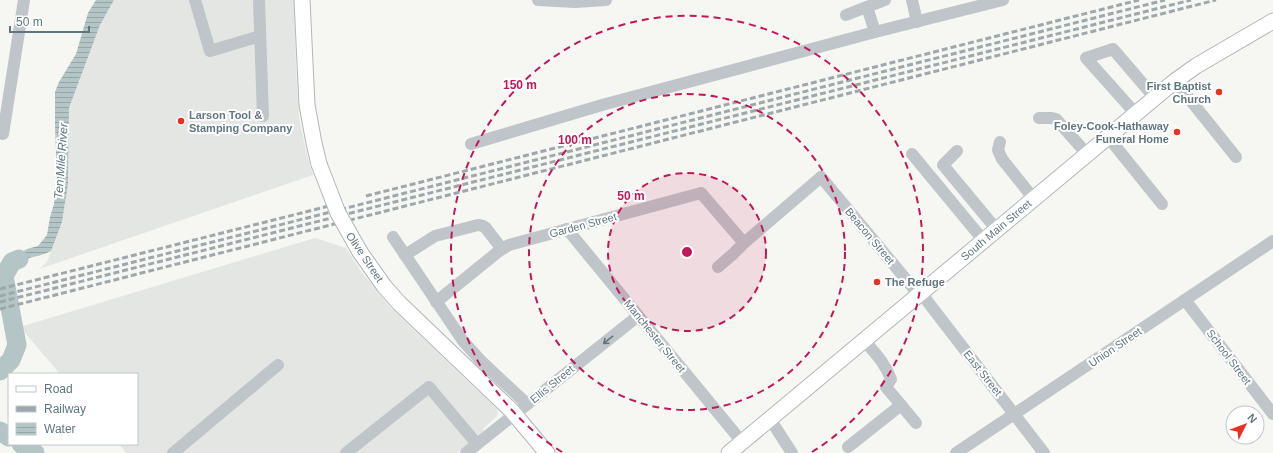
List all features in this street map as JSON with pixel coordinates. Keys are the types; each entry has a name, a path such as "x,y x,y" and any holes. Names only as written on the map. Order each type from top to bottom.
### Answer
{"main road":[{"name":"Olive Street","path":"302,0 307,105 311,133 319,164 338,213 360,252 384,286 399,303 515,414 548,453"},
{"name":"South Main Street","path":"729,453 1176,81 1196,66 1273,21"}],"street":[{"path":"3,134 24,0"},
{"path":"195,0 210,51 260,36"},
{"path":"259,0 263,116"},
{"path":"538,0 584,2 606,0"},
{"path":"846,15 885,0"},
{"path":"912,0 917,22"},
{"path":"471,144 610,103 875,32 1003,0"},
{"path":"867,7 875,32"},
{"path":"1136,114 1086,58 1113,49 1155,98"},
{"path":"1176,81 1236,157"},
{"path":"1039,118 1052,118 1056,120 1087,154"},
{"path":"1108,137 1162,204"},
{"path":"1000,142 998,150 1002,159 1034,199"},
{"path":"957,152 943,165 997,230"},
{"path":"912,154 984,241"},
{"name":"Beacon Street","path":"744,243 821,177 920,294"},
{"name":"Garden Street","path":"436,302 509,245 701,192 744,243"},
{"path":"405,255 435,236 478,225 483,226 502,249"},
{"name":"Manchester Street","path":"568,229 742,442"},
{"path":"393,237 461,338 472,351 527,404"},
{"name":"Union Street","path":"956,453 1273,241"},
{"path":"718,267 744,243"},
{"name":"East Street","path":"920,294 1044,453"},
{"name":"School Street","path":"1185,300 1273,414"},
{"name":"Ellis Street","path":"466,453 638,316"},
{"path":"864,340 881,359 891,379 886,387 916,423"},
{"path":"173,453 278,366"},
{"path":"346,453 429,387 477,444"},
{"path":"848,447 901,405"},
{"path":"770,419 792,453"}],"shaded area":[{"name":"Larson Tool & Stamping Company","path":"114,0 294,0 299,117 313,175 39,269 47,262 62,222 68,184 69,108 100,25"},
{"path":"315,238 346,248 360,270 391,308 497,409 498,412 497,416 483,429 484,431 457,453 126,453 120,445 138,445 138,373 59,373 20,327"}],"water":[{"path":"96,0 114,0 100,25 69,108 68,184 62,222 51,251 14,264 10,268 14,275 1,278 1,270 5,260 9,256 19,254 27,249 38,246 47,235 54,204 57,177 55,92 59,82 76,54 88,13"}],"waterway":[{"name":"Ten Mile River","path":"0,371 11,360 17,345 4,276 12,262 19,259"},
{"name":"Ten Mile River","path":"0,431 8,436"},
{"name":"Ten Mile River","path":"23,445 35,453"}],"railway":[{"path":"366,196 1139,0"},
{"path":"0,296 1165,0"},
{"path":"0,302 1191,0"},
{"path":"0,309 1216,0"},
{"path":"0,289 329,206"}],"place":[{"name":"First Baptist Church","path":"1219,92"},
{"name":"Larson Tool & Stamping Company","path":"181,121"},
{"name":"Foley-Cook-Hathaway Funeral Home","path":"1177,132"},
{"name":"The Refuge","path":"877,282"}]}
